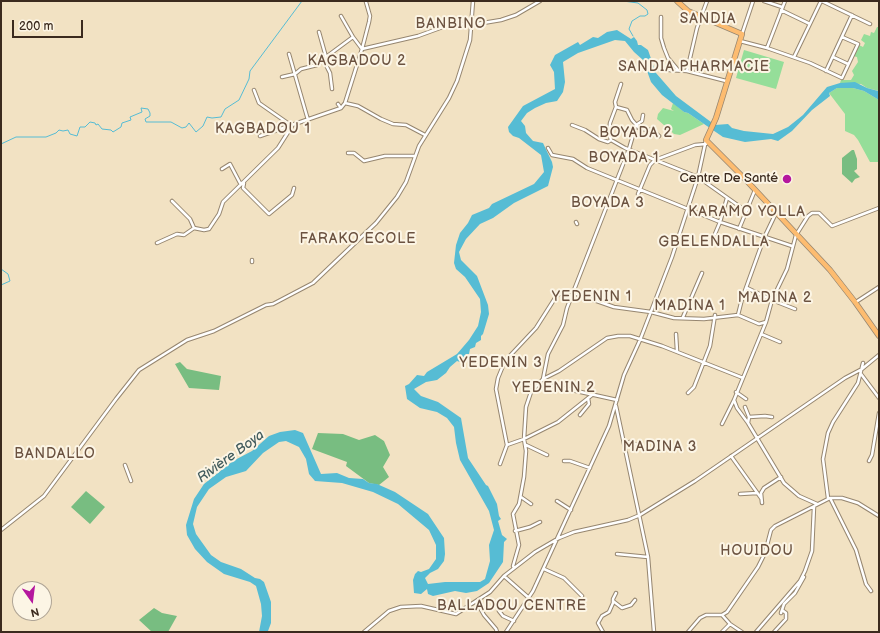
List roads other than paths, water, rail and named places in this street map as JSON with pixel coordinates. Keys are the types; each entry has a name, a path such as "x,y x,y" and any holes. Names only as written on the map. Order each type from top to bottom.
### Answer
{"highway":[{"path":"677,1 688,11 742,34 726,81 716,118 710,129 706,142 755,190 830,270 879,336"}],"street":[{"path":"1,530 44,496 139,370 187,340 214,331 266,305 273,304 313,283 357,244 364,233 376,223 397,197 406,182 415,156 425,134 449,98 457,81 470,40 470,24 473,1"},
{"path":"362,49 418,36 450,24 487,23 516,15 540,1"},
{"path":"687,71 701,17 707,1"},
{"path":"742,34 753,1"},
{"path":"764,1 810,24"},
{"path":"767,48 785,1"},
{"path":"794,58 822,1 870,24"},
{"path":"260,136 341,108 345,103 369,22 370,16 366,2"},
{"path":"514,10 516,15"},
{"path":"826,71 852,15"},
{"path":"341,16 362,49"},
{"path":"661,17 661,38 664,48 668,58 678,70"},
{"path":"319,32 326,57 326,65 330,73 332,89"},
{"path":"282,77 295,74 301,69 317,65 353,37"},
{"path":"740,41 767,48 842,78 858,44 842,38"},
{"path":"289,54 308,120"},
{"path":"832,57 848,64"},
{"path":"669,70 687,71 726,81"},
{"path":"611,140 609,133 610,123 616,107 615,102 621,84"},
{"path":"254,90 259,103 290,126"},
{"path":"345,103 358,106 393,124 406,125 425,134"},
{"path":"338,104 341,108"},
{"path":"616,107 627,110 640,129 652,130 659,136"},
{"path":"543,379 548,354 563,325 574,292 629,149 636,125 642,121 643,116"},
{"path":"572,125 586,130 599,139 608,142 611,140 629,149 698,177 746,212"},
{"path":"157,242 177,234 184,235 194,228 204,230 209,229 219,214 223,202 278,148 290,126"},
{"path":"506,632 529,598 544,569 590,468 616,405 624,375 641,338 672,257 698,177 706,142 655,160 650,165 638,194"},
{"path":"548,148 552,155 573,159 587,168 720,222 764,238 792,246"},
{"path":"348,153 354,152 364,161 385,156 415,156"},
{"path":"222,169 230,164 240,183 244,183"},
{"path":"244,183 243,188 269,214 292,195 294,188"},
{"path":"739,229 755,190"},
{"path":"712,241 720,222 727,198"},
{"path":"172,201 190,218 194,228"},
{"path":"722,424 734,400 766,322 772,300 787,269 796,235 808,216 812,212 820,212 832,226 879,208"},
{"path":"738,315 764,238 776,213"},
{"path":"683,317 702,273"},
{"path":"855,302 879,287"},
{"path":"747,288 795,309"},
{"path":"500,464 507,445 496,389 501,369 505,361 540,323 557,295 568,291 574,292 595,302 614,307 651,312 674,318 738,315 759,324 766,322"},
{"path":"688,394 694,387 712,338 715,316"},
{"path":"759,324 762,330"},
{"path":"676,334 677,351"},
{"path":"761,334 780,342"},
{"path":"514,568 513,566 519,545 512,514 518,507 526,463 526,445 524,439 526,407 529,396 543,379 559,371 607,338 630,336 641,338 645,341 677,351 703,363 743,378"},
{"path":"364,632 389,612 401,607 421,606 456,614 490,592 504,576 535,552 559,538 574,532 628,520 640,515 731,456 845,378 862,369 879,355"},
{"path":"862,364 858,382 833,422 823,459 829,498 856,550 866,584 871,591"},
{"path":"860,374 879,398"},
{"path":"543,379 549,385 617,400"},
{"path":"736,392 746,399"},
{"path":"507,445 524,439 558,422 571,414 592,395"},
{"path":"580,415 589,404 588,398"},
{"path":"734,400 737,408 790,490 807,501 817,504"},
{"path":"616,405 648,557 654,632"},
{"path":"745,407 749,417 748,423"},
{"path":"613,412 618,419"},
{"path":"869,461 872,455 879,413"},
{"path":"749,417 772,417"},
{"path":"625,444 630,442 640,446"},
{"path":"526,445 547,455"},
{"path":"731,456 761,498"},
{"path":"564,461 570,461 590,468"},
{"path":"125,464 131,481"},
{"path":"762,502 761,493 764,488 781,477"},
{"path":"740,494 761,493"},
{"path":"520,496 531,504"},
{"path":"690,631 700,618 706,615 722,615 727,612 758,567 773,528 829,498 842,498 858,503 879,516"},
{"path":"557,501 571,510"},
{"path":"774,632 786,619 786,613 782,612 784,604 799,588 812,551 814,507"},
{"path":"515,531 530,527 540,522"},
{"path":"617,554 648,557"},
{"path":"544,569 564,578 582,596"},
{"path":"756,632 776,611 800,581 805,572"},
{"path":"504,576 529,598"},
{"path":"604,632 598,623 602,616 610,612 616,593"},
{"path":"613,601 622,608 631,605 635,600"},
{"path":"476,601 484,616 497,632"},
{"path":"499,611 503,616 514,621"},
{"path":"722,615 730,624 742,632"},
{"path":"722,632 730,624"}],"water":[{"path":"617,30 631,39 634,37 638,45 641,45 648,50 656,73 676,96 715,125 728,124 732,128 744,131 773,134 788,127 803,115 827,87 840,83 855,82 867,88 878,91 879,100 864,91 853,88 837,88 829,93 830,96 812,110 792,131 778,141 771,139 745,142 723,137 688,113 684,112 662,95 651,82 643,60 625,41 615,40 578,53 563,62 565,82 563,92 557,101 546,103 535,108 527,113 521,121 525,126 526,133 533,141 543,143 552,162 553,167 548,186 514,203 493,218 480,224 466,239 459,252 461,260 477,276 488,305 489,314 481,340 476,343 475,347 470,349 469,354 466,354 460,362 457,361 437,380 426,382 414,389 421,396 438,402 461,418 468,458 488,486 497,504 501,519 498,521 502,535 507,539 504,542 503,562 489,583 477,591 466,593 455,591 433,596 428,594 427,589 421,594 414,593 413,580 415,574 418,571 421,572 429,569 436,559 436,545 429,530 398,504 373,492 342,483 315,481 309,474 306,459 299,447 286,441 279,442 263,453 246,471 226,477 209,489 197,507 193,524 196,534 211,555 221,562 241,569 264,582 271,602 271,623 268,631 259,632 262,616 261,604 256,586 250,582 224,574 207,562 195,549 187,535 186,525 194,499 204,484 233,461 252,451 269,436 280,432 295,430 303,433 321,474 337,473 349,478 363,479 369,483 377,484 395,492 428,514 444,538 445,554 444,561 438,569 430,573 425,578 428,584 445,582 480,582 485,579 490,561 489,545 494,530 489,511 460,460 454,427 447,418 437,412 420,408 407,399 405,386 409,384 417,375 424,376 427,372 457,354 478,326 481,312 480,299 465,277 456,269 454,263 456,245 460,233 472,215 489,208 492,204 534,184 544,172 541,155 519,138 513,136 509,132 508,127 523,106 555,89 554,72 550,65 555,55 578,42 580,45 593,37 598,38 607,32"}],"waterway":[{"path":"1,144 16,137 46,137 56,133 59,130 68,130 70,134 77,136 80,127 85,127 90,122 95,123 96,125 98,124 102,129 111,130 113,132 121,127 122,123 131,120 130,117 142,112 141,108 148,109 150,113 150,116 145,119 146,122 171,122 182,128 186,127 189,123 196,132 203,126 207,117 221,117 225,109 239,100 249,79 250,71 302,1"},
{"path":"623,1 638,3 647,10 648,14 645,16 640,16 632,21 629,29 633,36"},
{"name":"Rivière Boya","path":"738,134 760,137"},
{"path":"1,269 8,274 10,281 1,285"}],"place":[{"name":"Centre De Santé","path":"787,179"}],"district":[{"name":"SANDIA","path":"708,19"},
{"name":"BANBINO","path":"451,24"},
{"name":"KAGBADOU 2","path":"357,61"},
{"name":"SANDIA PHARMACIE","path":"694,67"},
{"name":"KAGBADOU 1","path":"263,129"},
{"name":"BOYADA 2","path":"636,133"},
{"name":"BOYADA 1","path":"624,158"},
{"name":"BOYADA 3","path":"608,203"},
{"name":"KARAMO YOLLA","path":"747,212"},
{"name":"FARAKO ECOLE","path":"358,239"},
{"name":"GBELENDALLA","path":"714,242"},
{"name":"YEDENIN 1","path":"592,297"},
{"name":"MADINA 2","path":"775,298"},
{"name":"MADINA 1","path":"690,306"},
{"name":"YEDENIN 3","path":"501,363"},
{"name":"YEDENIN 2","path":"554,388"},
{"name":"MADINA 3","path":"660,447"},
{"name":"BANDALLO","path":"55,454"},
{"name":"HOUIDOU","path":"757,551"},
{"name":"BALLADOU CENTRE","path":"512,606"}]}
